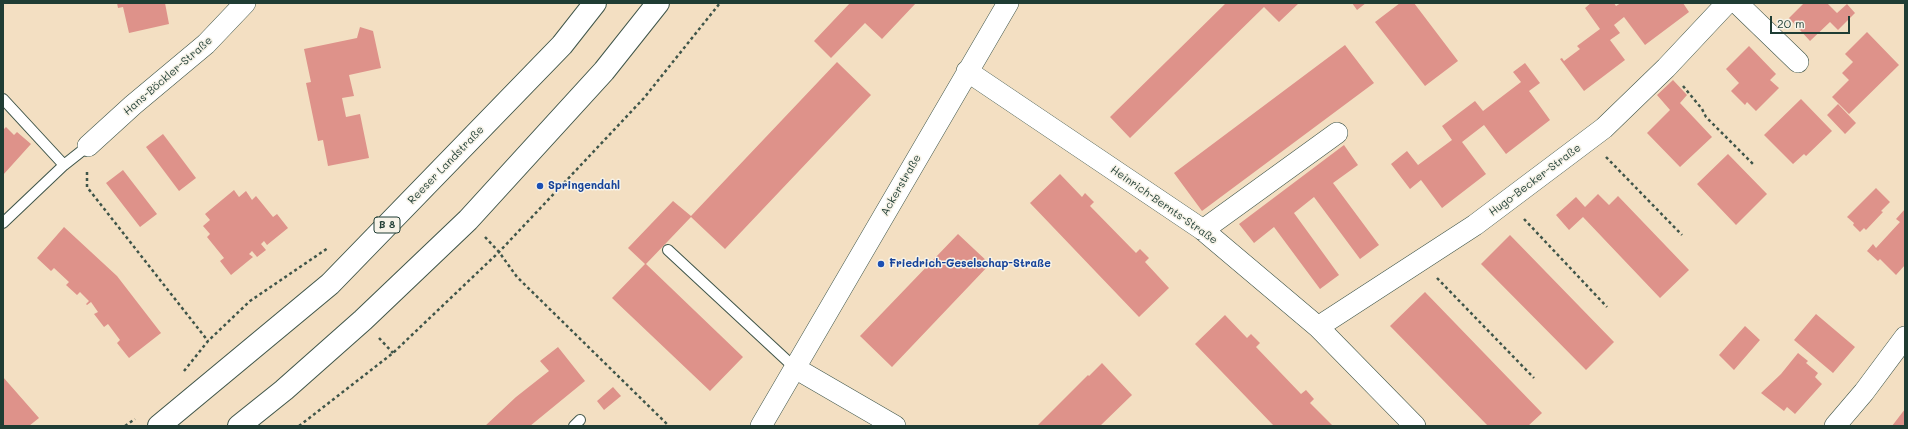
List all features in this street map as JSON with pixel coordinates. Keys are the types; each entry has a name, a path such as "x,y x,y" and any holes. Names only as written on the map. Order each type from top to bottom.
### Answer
{"main road":[{"name":"Reeser Landstraße","path":"159,426 330,284 562,45 595,3"},
{"path":"239,426 284,390 363,320 468,220 604,71 658,3"}],"street":[{"name":"Hans-Böckler-Straße","path":"88,146 133,105 206,44 245,3"},
{"name":"Ackerstraße","path":"761,426 1008,3"},
{"name":"Hugo-Becker-Straße","path":"1318,328 1475,225 1589,140 1604,128 1666,68 1727,3"},
{"path":"1737,3 1798,62"},
{"name":"Heinrich-Bernts-Straße","path":"967,71 1203,230 1318,328 1415,426"},
{"path":"1203,230 1337,133"},
{"path":"1835,426 1864,392 1905,337"},
{"path":"795,368 895,426"}],"lane":[{"path":"3,99 64,165"},
{"path":"3,223 64,165 88,146"},
{"path":"668,250 795,368"}],"path":[{"path":"299,426 393,353 499,252 644,98 720,3"},
{"path":"1666,68 1702,109 1706,117 1754,165"},
{"path":"1589,140 1682,235"},
{"path":"88,146 87,187 208,341"},
{"path":"1508,201 1607,307"},
{"path":"468,220 499,252 517,277 669,426"},
{"path":"1420,261 1534,378"}],"building":[{"path":"117,3 165,3 169,24 129,33 123,7 118,8"},
{"path":"850,3 916,3 882,39 865,23 831,58 814,41"},
{"path":"1226,3 1299,3 1279,22 1264,7 1130,138 1110,117"},
{"path":"1352,3 1366,3 1357,10"},
{"path":"1400,3 1414,3 1458,61 1425,86 1375,22"},
{"path":"1591,3 1614,3 1616,6 1621,3 1683,3 1689,12 1645,45 1624,17 1614,25 1620,33 1610,40 1625,60 1584,91 1560,59 1562,58 1564,61 1580,49 1577,46 1600,29 1585,8"},
{"path":"1804,3 1827,3 1837,13 1847,4 1855,13 1838,30 1830,22 1810,41 1789,18"},
{"path":"360,27 373,31 381,68 349,75 354,96 342,98 346,117 360,114 369,158 328,166 323,140 318,141 306,83 311,82 304,49 357,38"},
{"path":"1867,32 1899,65 1849,114 1832,97 1849,80 1842,73 1853,62 1845,54"},
{"path":"1345,45 1374,83 1202,211 1174,173"},
{"path":"1749,46 1776,74 1770,80 1779,88 1756,111 1747,102 1745,105 1731,91 1739,83 1726,69"},
{"path":"837,62 871,95 725,249 691,217 646,264 743,357 710,391 612,298 645,264 628,248 673,201 691,216"},
{"path":"1525,63 1540,83 1529,91 1550,120 1506,154 1484,125 1462,142 1486,174 1442,208 1421,180 1410,189 1391,164 1407,151 1418,165 1452,140 1442,126 1475,101 1483,111 1521,82 1513,72"},
{"path":"1673,80 1687,95 1680,103 1712,137 1680,167 1647,133 1670,110 1657,95"},
{"path":"1801,99 1832,131 1806,156 1804,154 1793,164 1764,135"},
{"path":"1838,104 1856,123 1845,134 1827,115"},
{"path":"6,127 14,135 17,132 31,144 3,175 3,130"},
{"path":"163,134 196,178 179,191 146,147"},
{"path":"1344,145 1358,165 1333,183 1379,245 1360,259 1314,197 1294,213 1339,275 1320,289 1274,227 1254,243 1239,224"},
{"path":"1728,154 1767,194 1736,225 1697,184"},
{"path":"123,170 157,214 140,227 106,183"},
{"path":"1060,174 1082,197 1085,193 1094,202 1090,206 1136,253 1140,249 1149,258 1145,262 1169,288 1139,317 1030,203"},
{"path":"1876,188 1890,202 1866,230 1864,228 1860,232 1853,225 1854,223 1847,217"},
{"path":"234,190 239,197 246,191 252,200 256,196 273,217 277,214 288,228 267,245 264,241 261,244 266,250 257,257 252,251 249,254 253,257 231,275 220,261 224,258 207,237 210,234 203,226 210,220 205,214"},
{"path":"1598,194 1609,205 1618,196 1689,270 1660,298 1583,217 1569,230 1556,215 1576,197 1585,207"},
{"path":"1905,209 1905,265 1896,275 1880,259 1878,261 1867,251 1873,244 1876,248 1900,222 1896,219"},
{"path":"64,227 117,276 161,333 129,358 117,343 120,340 108,324 104,327 94,314 98,312 91,302 87,305 86,304 89,301 80,292 77,295 66,285 69,282 54,268 51,271 37,258"},
{"path":"958,234 990,264 892,367 860,336"},
{"path":"1510,235 1614,342 1586,370 1481,264"},
{"path":"1425,292 1542,413 1528,426 1488,426 1390,326"},
{"path":"1816,314 1855,347 1833,373 1794,340"},
{"path":"1225,315 1247,338 1251,334 1260,343 1256,347 1301,394 1306,390 1314,399 1310,403 1333,426 1274,426 1195,344"},
{"path":"1745,326 1760,340 1734,370 1719,355"},
{"path":"558,347 585,381 530,426 485,426 516,397 549,371 540,361"},
{"path":"1798,353 1808,361 1806,363 1818,373 1815,377 1822,384 1795,414 1787,407 1784,411 1761,393 1781,374"},
{"path":"1102,363 1132,395 1100,426 1037,426 1088,375 1089,376"},
{"path":"3,377 39,418 29,426 3,426"},
{"path":"613,387 621,396 604,410 597,401"},
{"path":"1905,409 1905,426 1892,426"}],"place":[{"name":"Springendahl","path":"540,186"},
{"name":"Friedrich-Geselschap-Straße","path":"881,264"}]}
